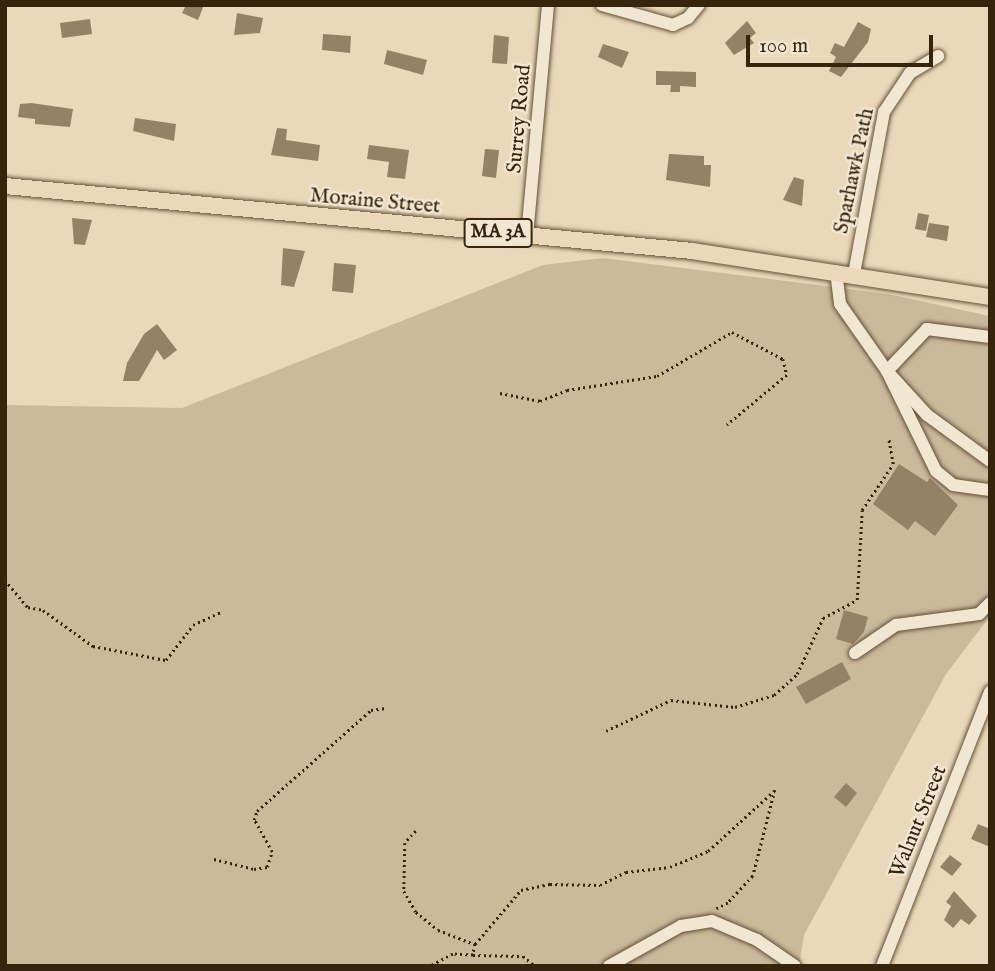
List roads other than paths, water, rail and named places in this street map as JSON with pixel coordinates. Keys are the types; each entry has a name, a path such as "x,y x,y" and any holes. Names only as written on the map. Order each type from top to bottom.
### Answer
{"main road":[{"name":"Moraine Street","path":"5,186 692,251 836,271 990,297"}],"street":[{"name":"Surrey Road","path":"527,236 548,5"},
{"path":"601,5 673,25 688,18 699,5"},
{"name":"Sparhawk Path","path":"854,274 884,112 910,73 938,55"},
{"path":"836,271 840,304 887,371 927,415 990,461"},
{"path":"887,371 927,329 990,337"},
{"path":"887,371 936,471 953,485 990,490"},
{"path":"855,653 896,625 979,614 990,603"},
{"name":"Walnut Street","path":"883,966 990,692"},
{"path":"609,966 661,934 712,920 757,940 795,966"}]}
